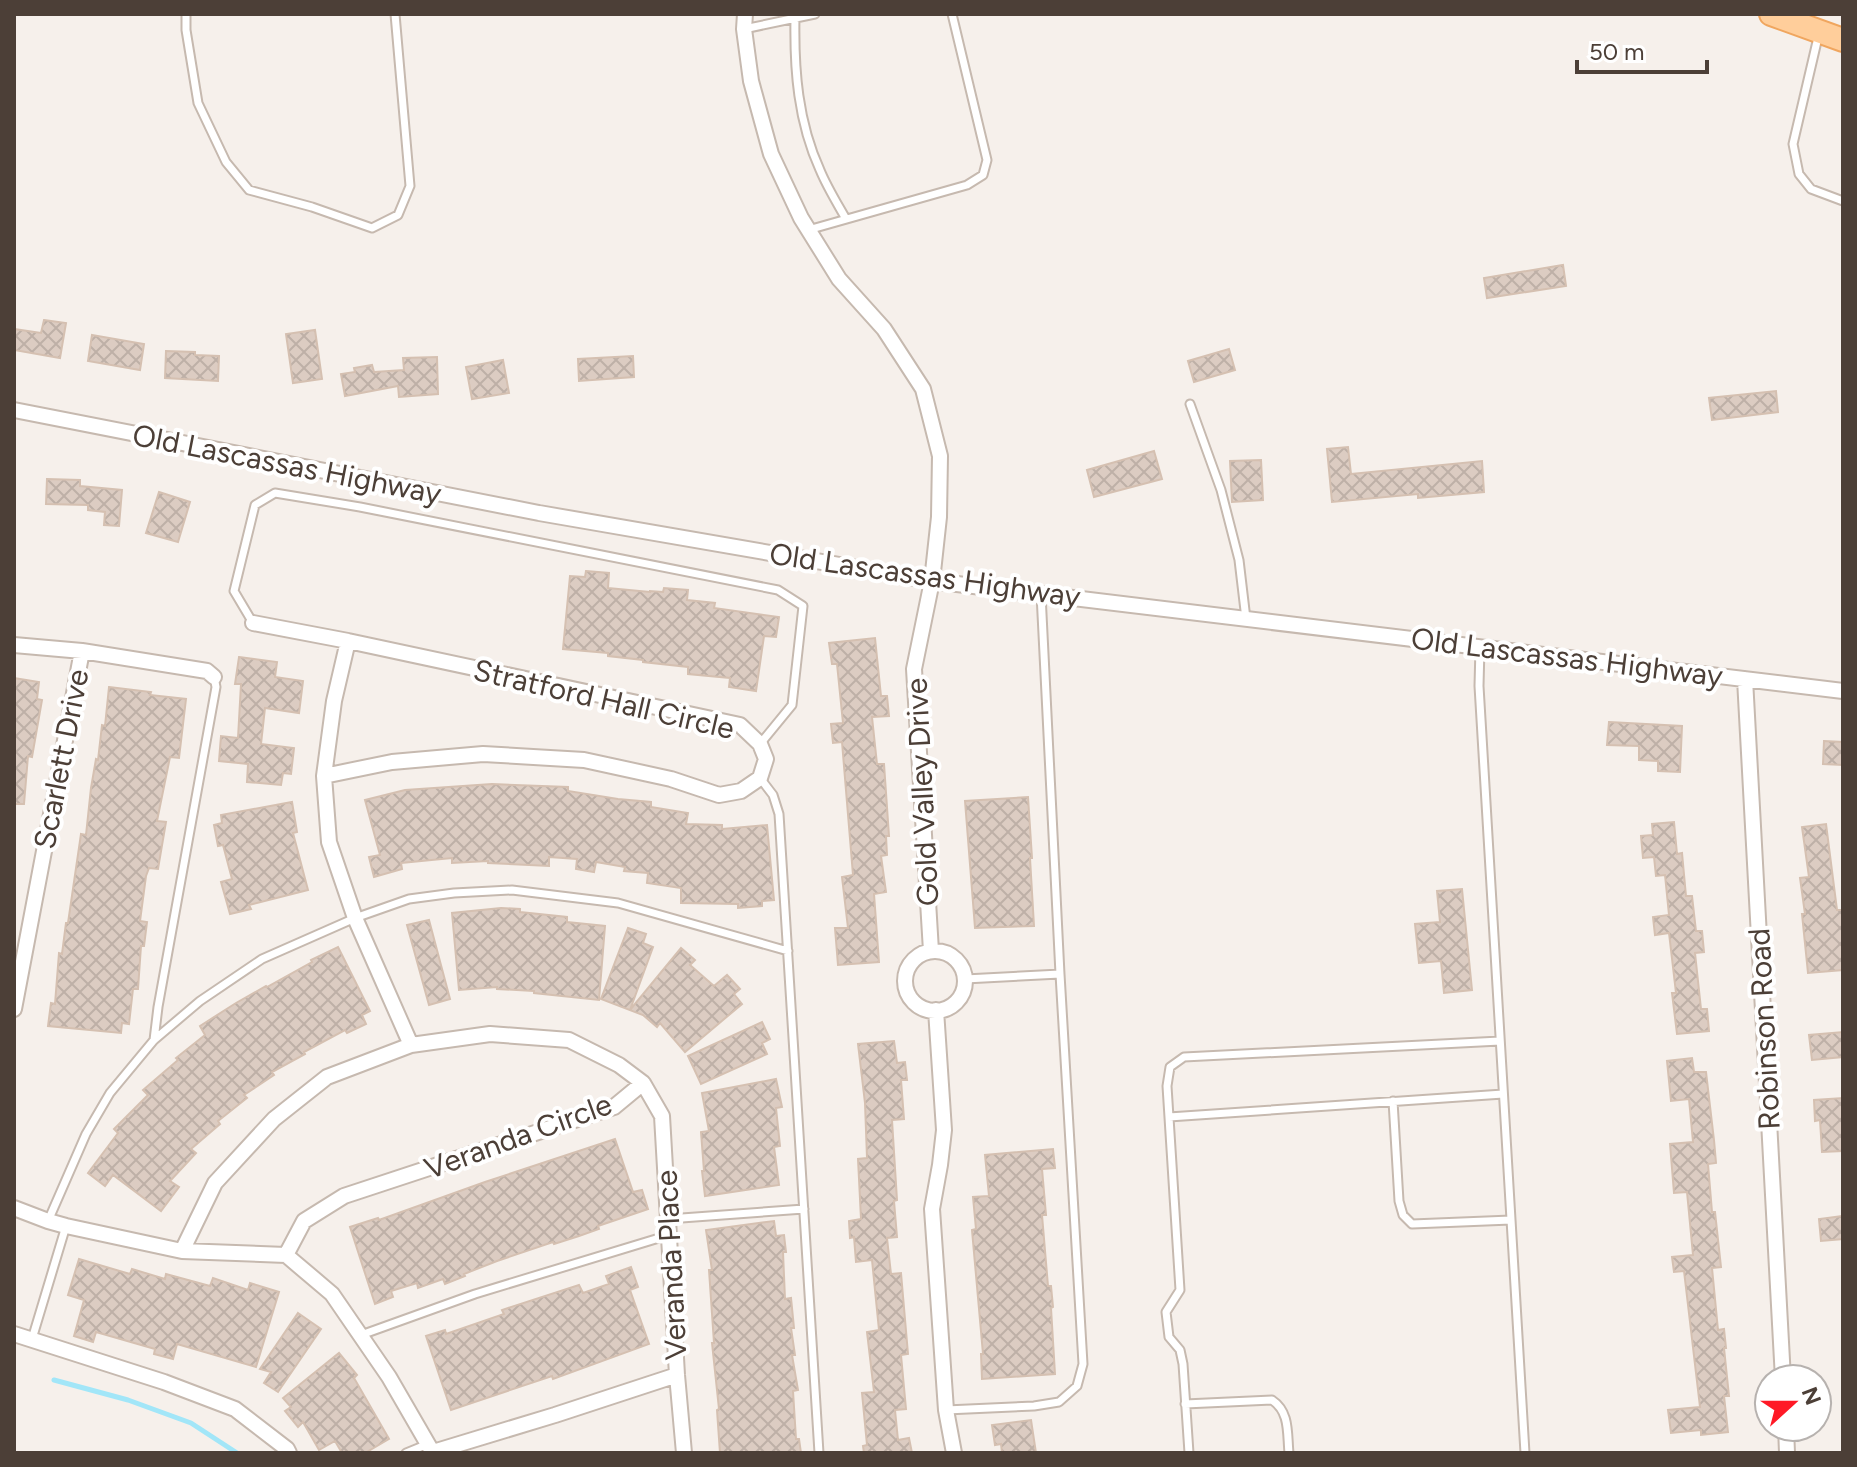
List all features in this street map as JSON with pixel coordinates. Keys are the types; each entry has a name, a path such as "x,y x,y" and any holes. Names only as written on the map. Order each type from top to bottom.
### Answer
{"main road":[{"path":"1771,14 1806,23 1843,40"}],"street":[{"name":"Gold Valley Drive","path":"745,22 751,81 771,154 801,218 839,279 884,329 923,389 940,456 939,517 932,581 914,669 931,951"},
{"name":"Old Lascassas Highway","path":"14,410 539,513 932,581 1843,691"},
{"name":"Stratford Hall Circle","path":"253,623 740,725 760,744 766,759 760,778 741,791 719,795 671,779 584,760 483,754 392,762 324,776"},
{"path":"348,641 334,701 324,776 329,842 355,918 411,1045"},
{"path":"14,645 82,651 207,671 214,677"},
{"name":"Scarlett Drive","path":"14,1009 82,651"},
{"name":"Robinson Road","path":"1745,679 1782,1363"},
{"path":"931,951 950,955 958,962 965,979 960,997 944,1010 920,1007 912,1000 905,981 906,971 912,962 931,951"},
{"path":"936,1010 944,1130 932,1209 946,1410 954,1453"},
{"name":"Veranda Circle","path":"182,1251 215,1183 274,1119 327,1077 411,1045 490,1034 569,1040 619,1065 643,1083 614,1107 344,1196 304,1221 286,1255"},
{"name":"Veranda Place","path":"643,1083 662,1116 684,1453"},
{"path":"14,1208 66,1226 182,1251 286,1255 332,1294 389,1377 431,1449 555,1415 677,1375"},
{"path":"14,1334 164,1382 235,1409 289,1453"}],"lane":[{"path":"186,14 198,103 226,162 249,190 372,228 398,215 410,186 395,14"},
{"path":"745,22 815,14"},
{"path":"808,230 967,185 983,175 987,160 952,14"},
{"path":"795,18 794,57 798,100 820,169 846,219"},
{"path":"1806,23 1793,144 1799,174 1811,189 1843,201"},
{"path":"1190,404 1221,490 1239,560 1246,619"},
{"path":"253,623 234,591 255,505 275,493 778,590 803,606 792,705 760,744"},
{"path":"946,1410 1059,1402 1077,1386 1083,1364 1041,594"},
{"path":"1480,647 1479,686 1525,1453"},
{"path":"154,1040 216,687 214,677"},
{"path":"760,778 773,795 779,814 819,1453"},
{"path":"48,1221 86,1134 110,1093 154,1040 200,1001 262,959 355,918 409,899 512,890 618,903 788,951"},
{"path":"965,979 1060,974"},
{"path":"1189,1453 1180,1350 1169,1337 1166,1312 1180,1290 1167,1086 1170,1067 1184,1057 1500,1041"},
{"path":"1169,1117 1503,1094"},
{"path":"1393,1101 1399,1201 1403,1215 1412,1224 1511,1220"},
{"path":"668,1219 804,1209"},
{"path":"32,1340 66,1226"},
{"path":"361,1335 475,1294 669,1235"},
{"path":"1185,1404 1272,1400 1280,1405 1287,1419 1289,1453"},
{"path":"406,1453 431,1449"}],"building":[{"path":"1563,265 1566,286 1487,298 1484,278"},
{"path":"44,320 66,323 60,358 14,350 14,329 41,333"},
{"path":"315,330 322,379 293,383 286,334"},
{"path":"92,335 144,344 140,370 88,361"},
{"path":"1229,349 1235,370 1194,382 1188,361"},
{"path":"166,351 219,356 218,381 165,378"},
{"path":"633,356 634,377 579,381 578,359"},
{"path":"437,357 438,394 399,397 398,386 345,396 341,374 355,372 354,368 372,365 374,372 404,370 403,358"},
{"path":"503,360 509,393 472,399 466,367"},
{"path":"1776,391 1778,412 1712,420 1709,398"},
{"path":"1348,447 1351,474 1482,461 1484,492 1332,502 1327,449"},
{"path":"1154,451 1162,479 1094,497 1087,470"},
{"path":"1261,460 1263,500 1232,502 1230,461"},
{"path":"47,479 80,480 80,486 122,490 119,526 104,525 105,512 88,510 88,505 46,504"},
{"path":"159,492 190,502 178,542 146,533"},
{"path":"586,571 609,573 608,588 650,592 663,592 664,588 688,590 687,600 715,603 714,608 779,617 776,637 764,636 756,691 729,687 730,678 688,674 688,667 608,656 608,653 563,649 570,576 585,577"},
{"path":"875,638 881,696 887,696 889,716 872,717 877,764 884,764 889,836 886,836 887,855 881,856 886,892 874,894 879,962 838,965 835,928 848,928 842,877 853,875 842,742 833,743 831,724 843,723 837,664 832,664 829,643"},
{"path":"239,657 277,662 275,677 303,681 299,713 265,708 261,744 294,748 291,774 283,773 281,785 247,782 248,764 219,761 221,736 238,738 241,684 235,684"},
{"path":"14,678 39,682 37,699 42,700 32,757 28,756 24,804 14,804"},
{"path":"109,687 186,699 179,758 170,757 157,821 166,822 158,869 149,868 146,876 140,921 147,922 144,946 141,946 138,989 133,989 129,1024 122,1023 121,1033 48,1026 51,1003 55,1004 59,953 62,954 68,923 81,834 86,835"},
{"path":"1609,722 1682,726 1680,772 1658,771 1658,761 1639,760 1639,746 1607,745"},
{"path":"1824,741 1843,742 1843,765 1823,764"},
{"path":"492,784 568,787 568,791 651,802 651,807 688,813 686,824 722,825 722,829 767,825 774,900 762,901 762,906 738,908 738,904 681,903 681,888 647,883 648,873 624,871 625,867 596,862 594,872 576,869 577,859 549,857 549,866 488,861 452,863 452,858 401,863 402,869 374,877 369,857 380,855 365,800 405,790"},
{"path":"1028,797 1034,926 975,928 965,801"},
{"path":"292,802 297,832 293,833 308,890 249,905 251,909 230,914 221,882 232,879 223,845 218,846 214,825 222,823 221,815"},
{"path":"1674,822 1677,854 1682,853 1686,896 1692,896 1696,931 1702,931 1704,952 1695,953 1701,1009 1707,1009 1709,1031 1677,1034 1669,933 1655,935 1653,917 1669,915 1665,875 1656,876 1654,857 1643,858 1641,836 1653,835 1652,824"},
{"path":"1826,824 1837,910 1843,910 1843,970 1808,973 1800,878 1809,877 1802,827"},
{"path":"1462,889 1472,990 1444,993 1441,961 1419,963 1415,924 1440,922 1437,891"},
{"path":"501,908 567,917 567,922 605,926 599,1000 497,987 459,990 452,913"},
{"path":"429,920 450,999 429,1005 407,925"},
{"path":"628,928 646,934 643,943 653,947 630,1010 681,948 695,960 690,965 714,986 727,975 740,989 734,994 742,1004 685,1052 660,1023 657,1027 643,1015 601,999"},
{"path":"338,947 370,1011 362,1015 366,1024 347,1033 345,1030 304,1052 244,1095 247,1098 218,1121 220,1124 191,1149 196,1153 170,1181 179,1187 161,1211 113,1175 105,1186 88,1173 118,1133 114,1129 148,1095 143,1090 205,1035 200,1026"},
{"path":"762,1022 770,1039 762,1043 767,1054 701,1084 688,1056"},
{"path":"1843,1032 1843,1057 1812,1060 1809,1035"},
{"path":"894,1041 897,1063 905,1062 907,1080 901,1080 904,1119 892,1120 897,1237 887,1238 891,1274 901,1273 908,1354 901,1355 906,1409 895,1410 898,1440 909,1438 912,1453 864,1453 863,1446 867,1445 862,1393 874,1392 867,1332 879,1330 872,1260 856,1262 854,1237 850,1238 849,1221 861,1219 858,1159 867,1158 858,1044"},
{"path":"1692,1058 1694,1072 1706,1072 1714,1140 1716,1163 1708,1164 1721,1267 1712,1268 1718,1330 1724,1329 1729,1396 1724,1396 1728,1432 1701,1435 1701,1430 1671,1433 1668,1410 1700,1407 1684,1271 1674,1272 1672,1257 1693,1255 1687,1192 1674,1193 1670,1144 1693,1142 1689,1099 1671,1101 1667,1061"},
{"path":"776,1079 782,1107 776,1108 780,1146 774,1147 779,1185 705,1196 701,1132 709,1131 702,1093"},
{"path":"1843,1098 1843,1151 1822,1152 1820,1120 1815,1121 1814,1100"},
{"path":"615,1139 633,1192 642,1190 648,1209 579,1236 497,1261 445,1284 443,1279 418,1288 417,1283 391,1291 393,1297 375,1304 350,1227 379,1220"},
{"path":"1053,1149 1055,1168 1042,1169 1046,1215 1042,1215 1048,1286 1051,1286 1053,1307 1055,1374 982,1379 983,1354 972,1230 976,1229 973,1197 989,1196 985,1155"},
{"path":"1843,1216 1843,1239 1821,1241 1819,1219"},
{"path":"774,1221 776,1236 784,1235 786,1252 783,1252 785,1299 791,1298 795,1355 792,1355 798,1390 793,1391 796,1439 799,1439 801,1453 720,1453 712,1343 709,1270 712,1270 706,1230"},
{"path":"79,1259 130,1274 132,1269 165,1279 166,1274 210,1286 213,1278 248,1290 250,1283 279,1292 256,1367 177,1344 173,1359 154,1354 155,1349 96,1332 93,1342 74,1336 84,1300 68,1295"},
{"path":"631,1267 638,1287 630,1290 649,1344 553,1379 552,1376 451,1410 426,1336 445,1330 446,1334 504,1314 502,1310 579,1285 583,1293 609,1284 606,1276"},
{"path":"298,1313 321,1329 278,1392 264,1383 271,1372 260,1369"},
{"path":"339,1353 357,1375 354,1378 389,1439 365,1453 342,1453 335,1441 319,1450 303,1422 298,1427 285,1411 291,1407 283,1398"},
{"path":"1031,1420 1036,1453 1002,1453 1001,1444 995,1445 992,1425"}],"waterway":[{"path":"54,1380 128,1400 191,1423 237,1453"}]}
